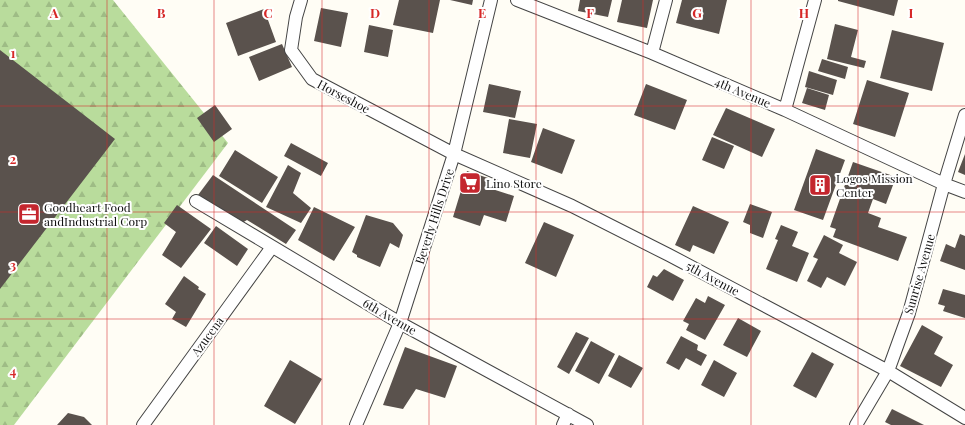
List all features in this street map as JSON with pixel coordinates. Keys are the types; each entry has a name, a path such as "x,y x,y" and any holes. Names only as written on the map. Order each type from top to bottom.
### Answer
{"street":[{"name":"Horseshoe","path":"301,0 296,17 291,50 312,79 454,154"},
{"name":"Beverly Hills Drive","path":"356,425 400,323 454,154 492,0"},
{"name":"4th Avenue","path":"517,0 652,53 785,110 944,184 965,192"},
{"path":"652,53 666,0"},
{"path":"785,110 815,0"},
{"name":"Sunrise Avenue","path":"856,425 888,371 909,313 944,184 965,115"},
{"name":"5th Avenue","path":"454,154 572,206 648,244 888,371 965,418"},
{"name":"6th Avenue","path":"196,201 400,323 565,419 587,425"},
{"name":"Azucena","path":"143,425 272,247"}],"green space":[{"path":"0,0 113,0 228,143 14,425 0,425"}],"building":[{"path":"399,0 440,0 433,33 393,25"},
{"path":"450,0 473,0 472,5"},
{"path":"580,0 612,0 608,17 578,11"},
{"path":"622,0 653,0 647,28 617,22"},
{"path":"682,0 727,0 719,34 676,23"},
{"path":"838,0 898,0 894,16"},
{"path":"321,8 348,13 341,47 314,41"},
{"path":"264,9 276,42 238,56 226,23"},
{"path":"835,24 858,30 851,57 866,61 864,68 827,59"},
{"path":"369,25 393,30 388,57 364,52"},
{"path":"892,30 944,43 932,91 880,78"},
{"path":"282,44 292,67 259,81 249,57"},
{"name":"Goodheart Food andIndustrial Corp","path":"0,50 115,139 0,289"},
{"path":"822,59 848,67 845,79 818,71"},
{"path":"809,71 837,80 833,95 805,87"},
{"path":"867,80 909,93 895,137 853,124"},
{"path":"489,84 521,91 515,118 483,112"},
{"path":"646,84 687,100 675,130 634,115"},
{"path":"807,88 829,95 825,110 802,103"},
{"path":"215,105 232,129 214,142 197,118"},
{"path":"726,108 775,129 762,157 713,135"},
{"path":"509,119 537,124 530,158 503,153"},
{"path":"543,128 575,140 562,174 531,162"},
{"path":"712,137 734,146 724,169 702,160"},
{"path":"291,143 328,163 321,176 284,156"},
{"name":"Logos Mission Center","path":"816,149 845,160 823,220 794,210"},
{"path":"235,150 278,177 262,203 219,176"},
{"path":"965,154 965,175 958,172"},
{"path":"853,162 896,177 886,204 873,199 868,213 881,218 878,227 907,237 898,261 833,237 836,229 830,227"},
{"path":"288,165 301,173 293,193 311,208 301,223 266,207"},
{"path":"467,171 488,178 486,187 514,196 506,222 484,215 480,226 453,217"},
{"path":"213,175 296,230 286,244 247,220 242,223 198,195"},
{"path":"750,204 772,212 763,238 750,233 750,225 743,222"},
{"path":"177,205 211,229 181,268 162,255 176,232 164,223"},
{"path":"693,206 729,222 714,254 693,245 690,252 675,245"},
{"path":"314,207 355,227 334,261 298,240"},
{"path":"366,215 393,223 403,235 399,248 390,243 380,267 357,257 357,255 352,252"},
{"path":"544,222 574,235 556,277 525,263"},
{"path":"781,225 798,232 792,246 809,253 797,282 766,269 778,240 775,239"},
{"path":"216,226 248,249 237,266 204,243"},
{"path":"960,234 965,236 965,270 940,261 946,244 955,248"},
{"path":"824,235 843,245 839,253 857,262 845,286 827,277 821,288 807,281 818,259 813,257"},
{"path":"664,269 684,280 673,301 647,287 653,275 657,277"},
{"path":"184,276 206,294 186,327 172,319 176,312 165,304"},
{"path":"943,289 965,295 965,318 943,311 945,306 938,304"},
{"path":"708,296 725,305 705,340 686,330 689,324 683,321 696,298 705,303"},
{"path":"738,318 761,331 747,357 723,345"},
{"path":"922,325 943,337 934,354 953,365 941,387 900,366"},
{"path":"576,332 589,338 569,374 557,367"},
{"path":"681,336 698,345 697,350 707,355 701,366 686,358 679,370 666,363"},
{"path":"591,341 615,354 599,384 575,371"},
{"path":"405,347 457,366 445,398 416,389 403,409 383,405"},
{"path":"812,352 834,364 816,398 793,386"},
{"path":"619,355 643,368 631,388 608,376"},
{"path":"290,360 322,379 295,424 264,406"},
{"path":"714,360 737,373 724,397 701,385"},
{"path":"892,409 924,425 891,425 885,422"},
{"path":"68,413 84,417 92,425 57,425"}],"place":[{"name":"Lino Store","path":"470,183"},
{"name":"Logos Mission Center","path":"820,185"},
{"name":"Goodheart Food andIndustrial Corp","path":"29,214"}]}
